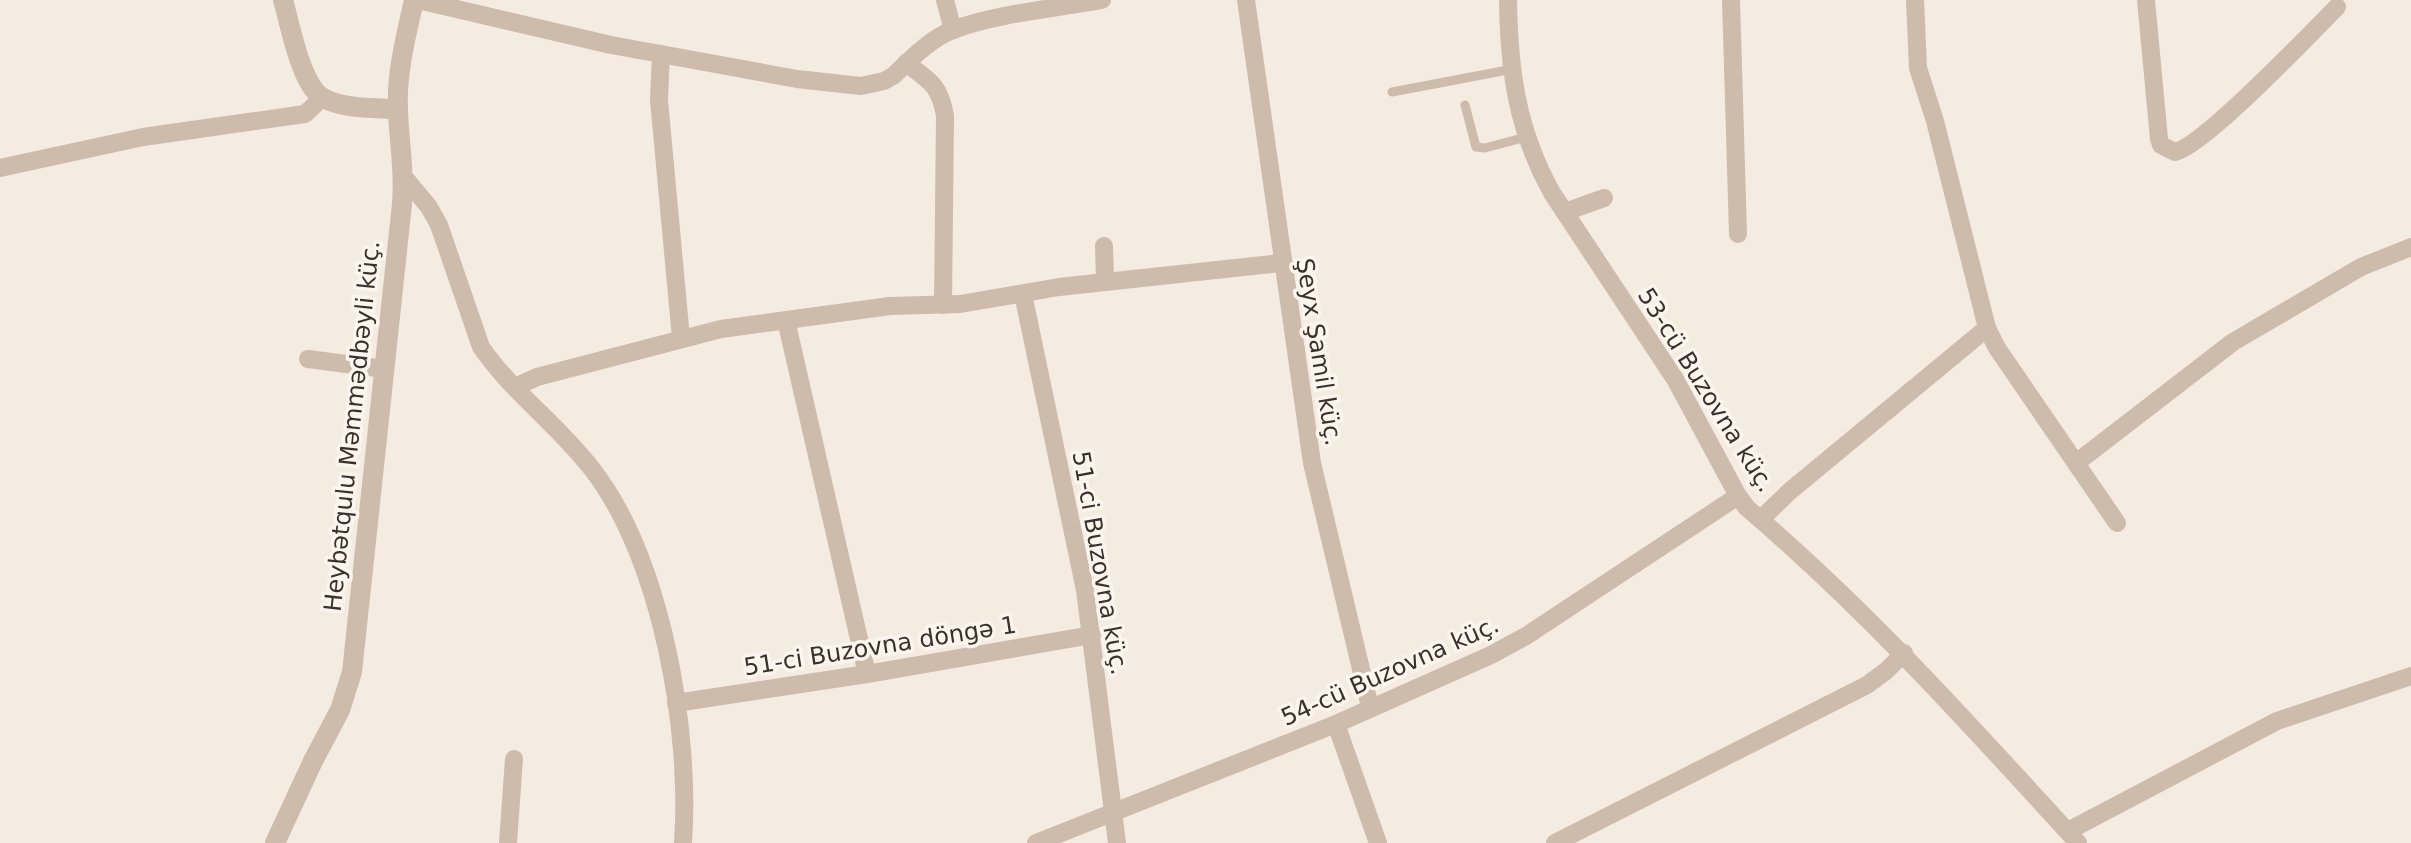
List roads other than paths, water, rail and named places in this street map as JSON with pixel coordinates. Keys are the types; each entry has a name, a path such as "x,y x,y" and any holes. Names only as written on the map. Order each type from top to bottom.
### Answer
{"street":[{"path":"283,0 315,92 349,104 398,109"},
{"path":"416,0 661,54 797,79 861,86 884,81 953,30 1054,4 1102,0"},
{"name":"Heybətqulu Məmmədbəyli küç.","path":"275,843 347,694 352,672 404,177 398,109 401,67 416,0"},
{"path":"945,0 953,30"},
{"name":"Şeyx Şamil küç.","path":"1246,0 1281,263 1312,463 1370,707"},
{"name":"53-cü Buzovna küç.","path":"1508,0 1513,69 1526,137 1534,160 1675,379 1738,496 1904,653 2073,837"},
{"path":"1731,0 1738,234"},
{"path":"1915,0 1918,68 1935,121 1987,328 1997,348 2117,523"},
{"path":"2146,0 2159,139 2161,145 2175,152 2191,144 2231,109 2337,7"},
{"path":"661,54 659,100 681,338"},
{"path":"906,63 936,85 942,96 945,116 943,305"},
{"path":"0,168 143,137 305,114 314,109 323,97"},
{"path":"404,177 429,207 439,225 481,347 493,364 553,424 593,471 625,526 650,589 676,703 685,767 683,843"},
{"path":"1565,212 1604,198"},
{"path":"1104,246 1105,281"},
{"path":"2076,463 2233,342 2361,267 2411,247"},
{"path":"515,387 537,377 681,338 786,320 890,306 943,305 1105,281 1281,263"},
{"name":"51-ci Buzovna küç.","path":"1023,294 1085,590 1117,843"},
{"path":"786,320 867,674"},
{"path":"1761,519 1790,491 1987,328"},
{"path":"308,359 385,369"},
{"name":"54-cü Buzovna küç.","path":"1036,843 1336,724 1491,655 1526,636 1738,496"},
{"name":"51-ci Buzovna döngə 1","path":"676,703 1092,635"},
{"path":"1555,843 1867,685 1904,653"},
{"path":"2073,837 2277,721 2411,676"},
{"path":"1336,724 1378,843"},
{"path":"508,843 514,759"}],"lane":[{"path":"1392,92 1513,69"},
{"path":"1465,105 1476,147 1485,148 1526,137"}]}
